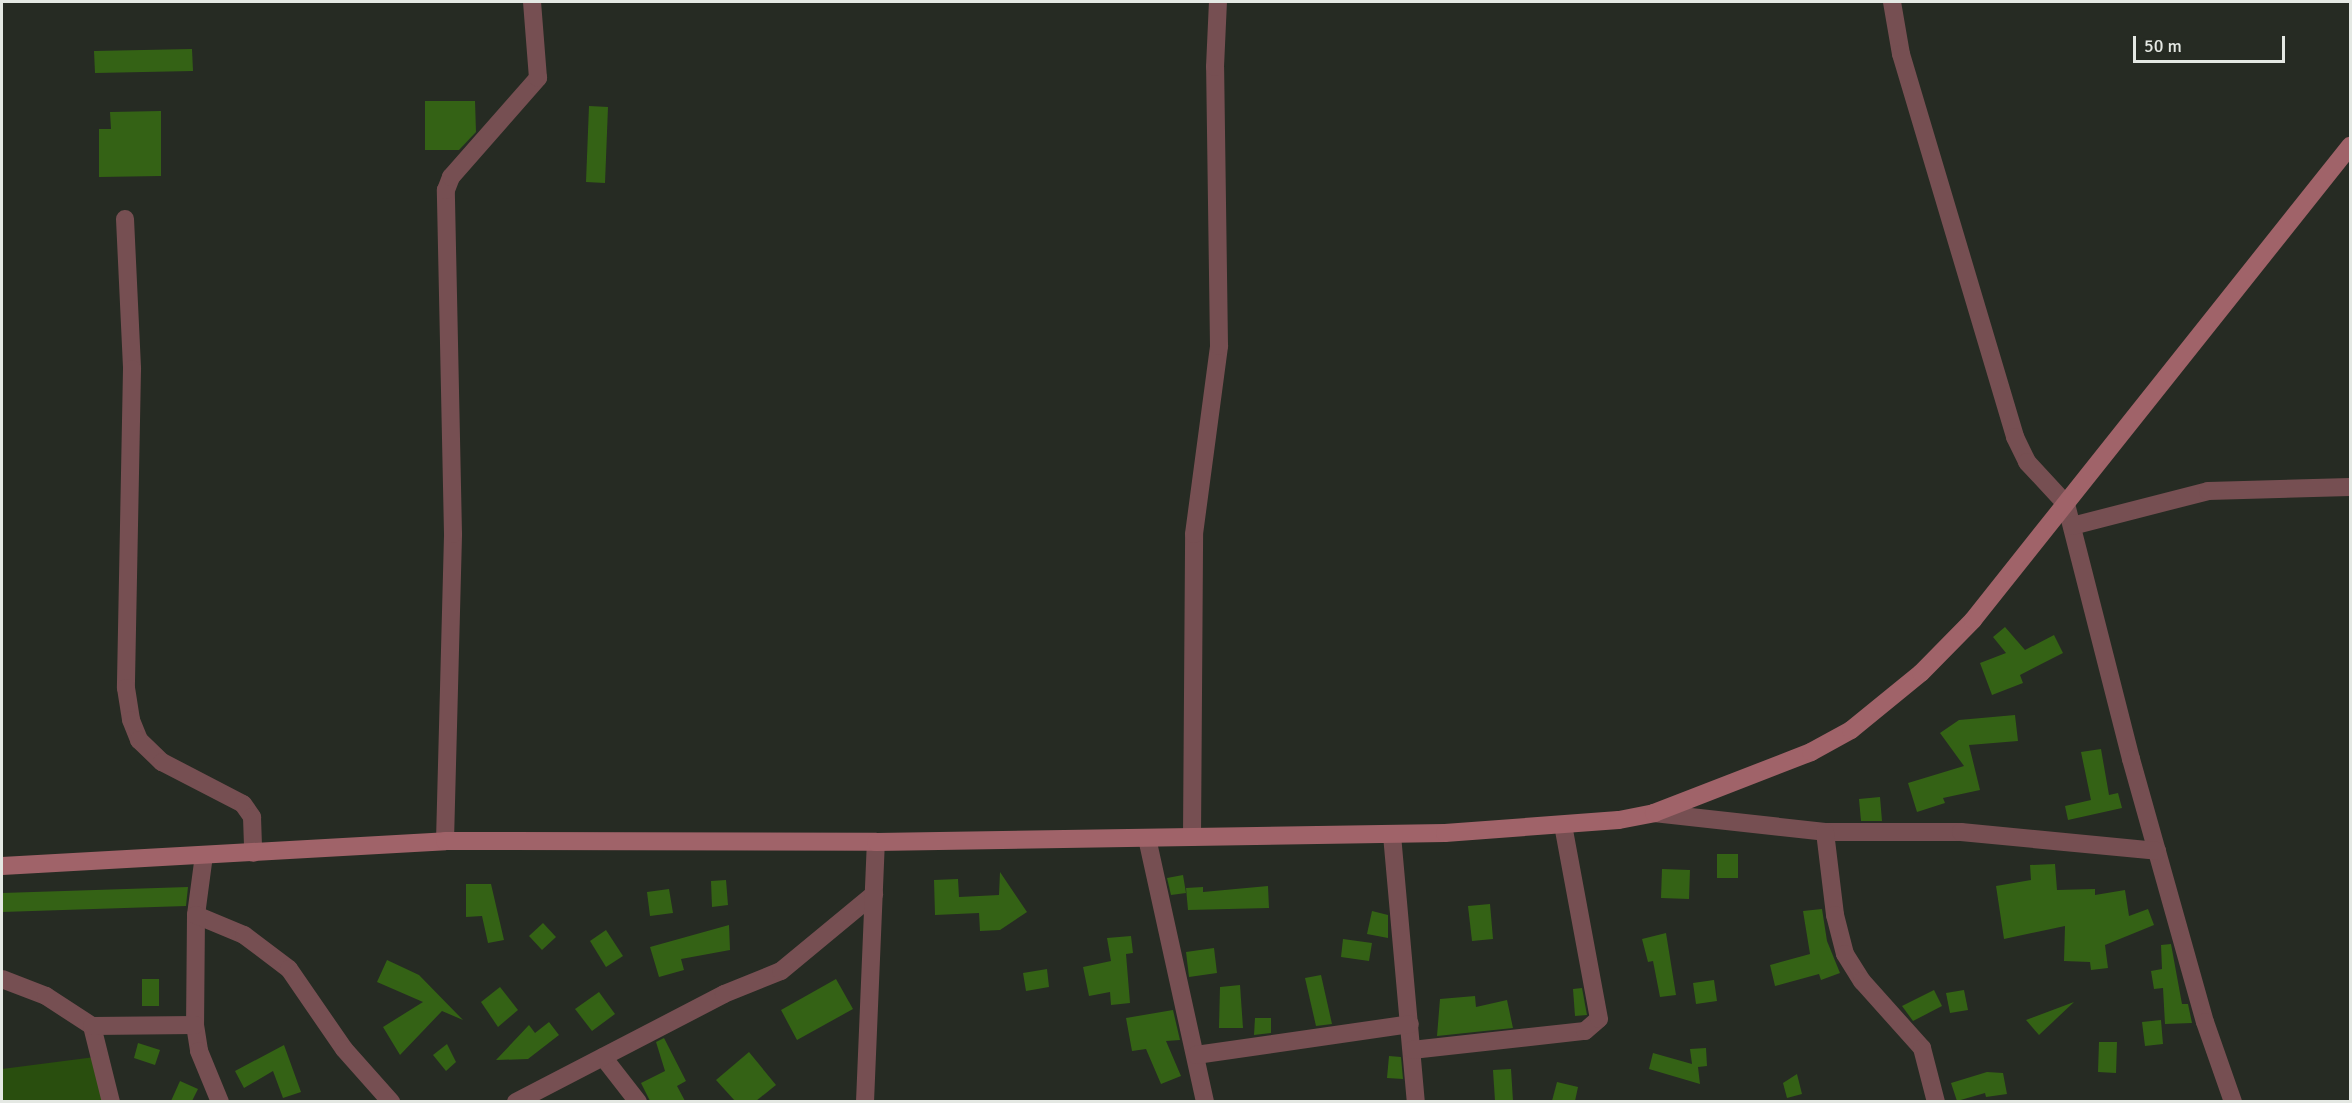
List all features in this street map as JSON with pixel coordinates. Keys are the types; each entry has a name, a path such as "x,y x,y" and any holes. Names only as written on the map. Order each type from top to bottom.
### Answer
{"street":[{"path":"445,841 453,534 446,189 451,177 538,78 532,2"},
{"path":"1192,837 1194,534 1220,346 1215,67 1218,2"},
{"path":"1892,2 1901,54 2015,437 2027,462 2066,504 2157,851 2233,1101"},
{"path":"2,866 445,841 876,842 1392,835 1563,825 1654,813 1764,773 1851,730 1921,673 1973,620 2350,146"},
{"path":"125,219 132,369 126,688 130,720 139,740 162,762 243,804 252,817 253,853"},
{"path":"2072,526 2208,491 2350,487"},
{"path":"1654,813 1826,832 1961,832 2157,851"},
{"path":"1412,1050 1585,1030 1599,1019 1563,825"},
{"path":"1826,832 1835,915 1845,954 1862,981 1922,1048 1936,1101"},
{"path":"1392,835 1416,1101"},
{"path":"1147,838 1196,1055 1204,1101"},
{"path":"865,1101 876,842"},
{"path":"204,855 196,915 195,1025 199,1051 220,1101"},
{"path":"516,1101 724,994 781,970 874,894"},
{"path":"196,915 244,935 289,969 344,1049 391,1101"},
{"path":"2,979 46,996 92,1026 195,1025"},
{"path":"1196,1055 1410,1024"},
{"path":"92,1026 111,1101"},
{"path":"603,1057 639,1101"}],"green space":[{"path":"95,1057 102,1101 2,1101 2,1069"}],"building":[{"path":"192,49 193,71 95,73 94,51"},
{"path":"425,101 475,101 476,132 459,150 425,150"},
{"path":"589,106 608,107 605,183 586,182"},
{"path":"161,111 161,176 99,177 99,129 111,129 110,112"},
{"path":"2005,627 2025,650 2054,635 2063,653 2020,675 2023,683 1992,695 1980,663 2006,653 1993,637"},
{"path":"2015,715 2018,741 1969,745 1980,790 1943,798 1945,803 1917,812 1908,783 1964,766 1940,733 1959,720"},
{"path":"2101,749 2109,795 2118,793 2122,808 2068,820 2065,806 2091,800 2081,752"},
{"path":"1880,797 1882,821 1861,821 1859,799"},
{"path":"1717,854 1738,854 1738,878 1717,878"},
{"path":"2055,864 2057,890 2095,889 2095,895 2125,890 2129,916 2148,909 2154,925 2105,945 2108,968 2091,970 2090,962 2064,961 2065,926 2004,939 1996,886 2031,880 2030,865"},
{"path":"1662,869 1690,870 1689,899 1661,898"},
{"path":"1000,872 1027,912 1000,930 980,931 979,913 935,915 934,880 958,879 959,897 999,895"},
{"path":"1183,875 1186,893 1171,895 1167,878"},
{"path":"726,880 728,905 712,907 711,881"},
{"path":"466,884 491,884 504,940 488,943 482,916 466,917"},
{"path":"1268,886 1269,908 1188,910 1186,888 1203,887 1203,892"},
{"path":"188,887 186,906 2,912 2,893"},
{"path":"669,889 673,913 650,916 647,892"},
{"path":"1490,904 1493,939 1472,941 1468,906"},
{"path":"1822,909 1827,941 1840,973 1821,980 1819,974 1775,986 1770,965 1810,954 1803,911"},
{"path":"1372,911 1388,915 1388,938 1367,934"},
{"path":"543,923 556,937 542,950 529,936"},
{"path":"729,925 730,950 681,959 684,970 659,977 650,947"},
{"path":"606,930 623,956 606,967 590,941"},
{"path":"1666,933 1676,995 1660,997 1653,961 1648,962 1642,939"},
{"path":"1131,936 1133,953 1126,954 1130,1003 1111,1005 1110,992 1089,996 1083,967 1111,961 1107,938"},
{"path":"1343,939 1372,943 1369,961 1341,957"},
{"path":"2171,944 2182,1004 2188,1004 2192,1023 2165,1024 2163,988 2154,989 2151,971 2162,969 2161,945"},
{"path":"1214,948 1217,973 1189,977 1186,952"},
{"path":"387,960 419,975 463,1020 442,1011 400,1055 383,1027 423,1002 377,982"},
{"path":"1047,969 1049,987 1026,991 1023,973"},
{"path":"1321,975 1332,1024 1316,1026 1305,978"},
{"path":"142,979 159,979 159,1006 142,1006"},
{"path":"836,979 853,1009 797,1040 781,1010"},
{"path":"1714,980 1717,1001 1696,1004 1693,983"},
{"path":"1240,985 1243,1028 1219,1028 1220,987"},
{"path":"500,987 518,1010 498,1027 481,1002"},
{"path":"1582,988 1587,1015 1575,1016 1573,989"},
{"path":"1934,990 1942,1006 1913,1021 1902,1006"},
{"path":"1964,990 1968,1010 1950,1013 1946,993"},
{"path":"599,992 615,1014 592,1031 575,1009"},
{"path":"1475,996 1476,1007 1507,1000 1513,1028 1437,1036 1440,999"},
{"path":"2074,1002 2039,1035 2026,1020"},
{"path":"1173,1010 1180,1040 1166,1041 1181,1076 1161,1084 1146,1049 1132,1051 1126,1018"},
{"path":"1255,1018 1271,1018 1271,1033 1254,1035"},
{"path":"2161,1020 2163,1044 2145,1046 2142,1022"},
{"path":"549,1022 559,1035 528,1059 496,1060 529,1025 535,1033"},
{"path":"664,1038 686,1081 677,1086 685,1101 650,1101 641,1083 665,1071 656,1042"},
{"path":"2099,1042 2117,1042 2116,1073 2098,1072"},
{"path":"138,1043 160,1050 155,1065 134,1058"},
{"path":"447,1044 456,1062 446,1071 433,1055"},
{"path":"284,1045 301,1092 283,1098 273,1071 244,1088 235,1071"},
{"path":"1706,1048 1707,1066 1698,1067 1700,1084 1649,1069 1653,1053 1692,1064 1690,1049"},
{"path":"749,1052 776,1085 756,1101 735,1101 716,1080"},
{"path":"1389,1056 1401,1057 1403,1079 1387,1078"},
{"path":"1511,1069 1513,1101 1495,1101 1493,1070"},
{"path":"1987,1072 2003,1073 2007,1094 1986,1097 1985,1093 1957,1101 1951,1083"},
{"path":"1797,1074 1802,1094 1787,1098 1783,1083"},
{"path":"180,1081 198,1089 192,1101 171,1101"},
{"path":"1557,1082 1578,1087 1575,1101 1552,1101"}]}
